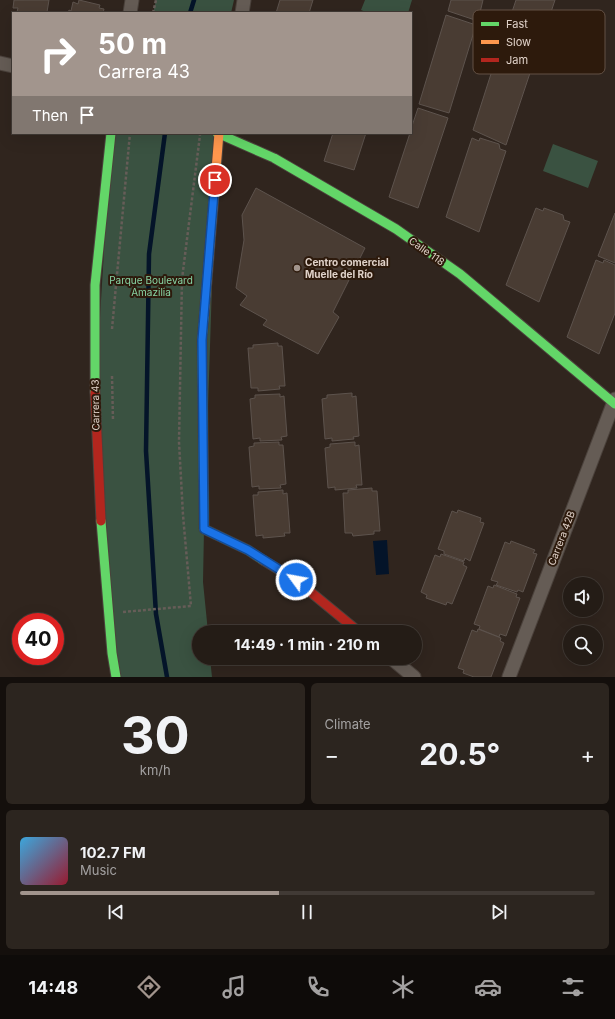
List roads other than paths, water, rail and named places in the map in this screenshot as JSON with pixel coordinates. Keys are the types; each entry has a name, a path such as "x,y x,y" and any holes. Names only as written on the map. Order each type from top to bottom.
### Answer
{"street":[{"path":"130,12 132,0"},
{"path":"242,12 244,0"},
{"path":"0,63 12,66"},
{"name":"Carrera 43","path":"111,134 95,285 95,401 98,502 112,653 116,677"},
{"path":"218,134 202,340 204,529 248,550 296,580 351,625"},
{"name":"Calle 118","path":"220,134 274,158 396,229 460,274 615,402"},
{"name":"Carrera 42B","path":"509,677 615,402"},
{"path":"399,665 414,677"}],"water":[{"path":"387,540 389,574 376,575 373,541"}],"waterway":[{"path":"190,12 194,0"},
{"path":"165,134 149,254 146,451 156,614 167,677"}],"place":[{"name":"Centro comercial Muelle del Río","path":"297,268"}],"park label":[{"name":"Parque Boulevard Amazilia","path":"151,286"}]}
